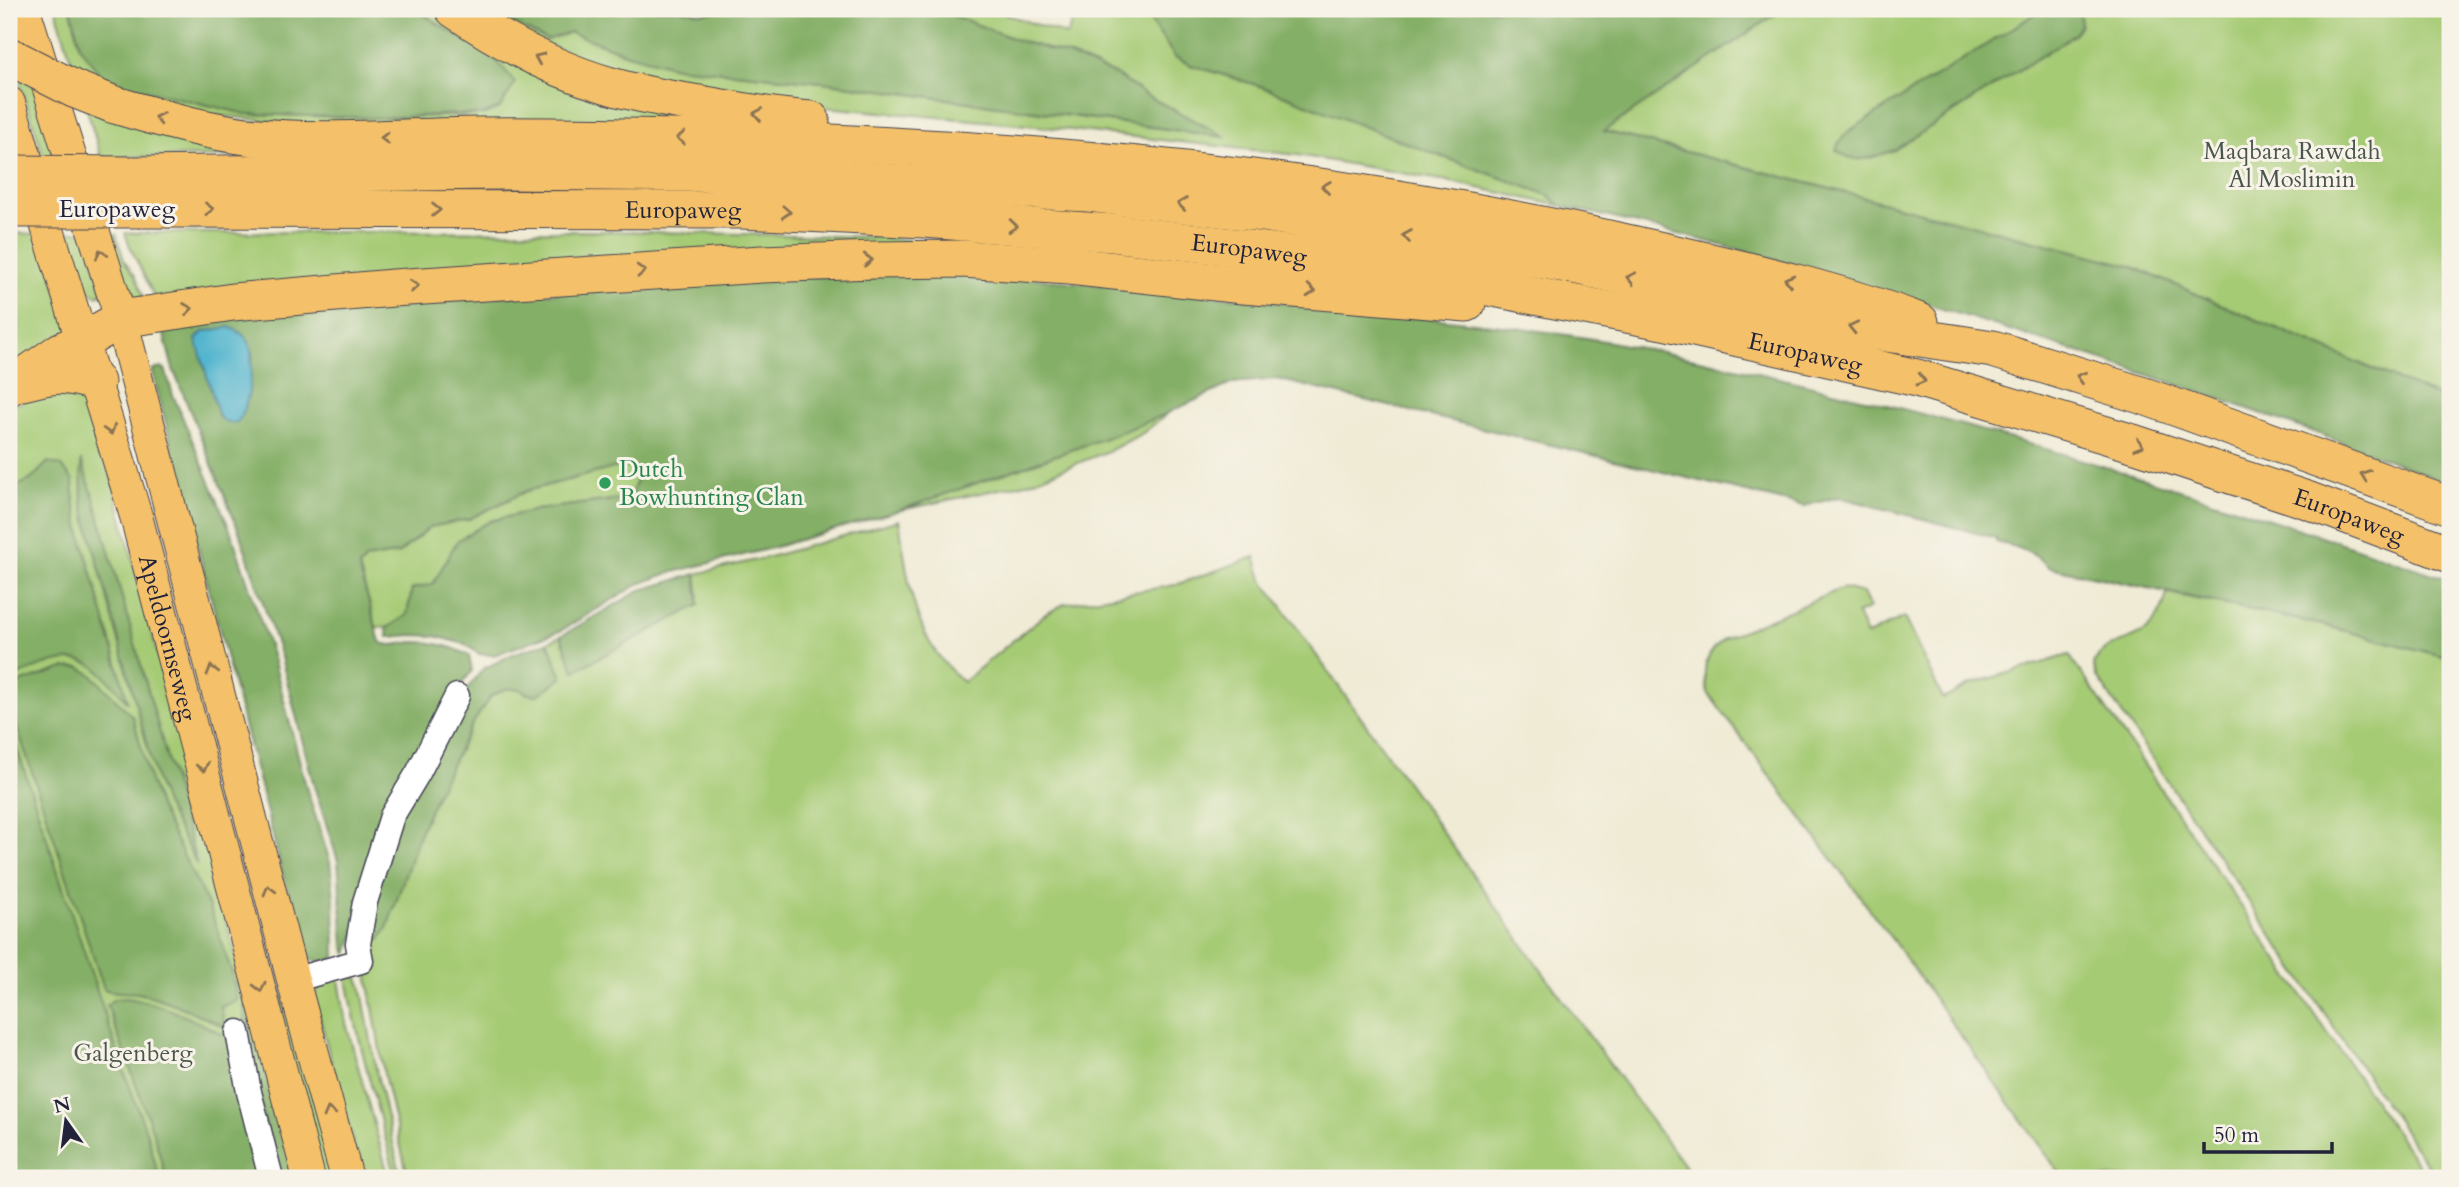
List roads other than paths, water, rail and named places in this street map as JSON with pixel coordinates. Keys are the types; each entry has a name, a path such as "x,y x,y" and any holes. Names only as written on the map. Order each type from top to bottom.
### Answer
{"highway":[{"path":"454,9 526,52 569,71 611,86 665,99 773,117 1005,136 1092,160"},
{"path":"9,56 74,89 112,104 195,126 246,136 313,139 502,136 874,144 1092,160 1317,186 1538,223 1788,279 1883,308 1993,349"},
{"name":"Europaweg","path":"9,174 505,171 704,173 1088,193 1264,214 1573,265 1873,331 1993,349 2147,397 2450,506"},
{"name":"Europaweg","path":"9,209 742,210 924,219 1113,233 1407,271 1663,321 1917,379 2136,444 2307,500 2450,554"},
{"path":"12,385 61,351 121,319 233,302 393,288 762,264 962,259 1069,266 1243,285 1663,321"},
{"path":"12,385 49,375 66,374 96,382"}],"main road":[{"name":"Apeldoornseweg","path":"24,9 121,319 347,1178"},
{"name":"Apeldoornseweg","path":"9,103 96,382 169,635 309,1178"}],"street":[{"path":"293,980 361,961 358,944 365,902 392,816 418,774 457,696"},
{"path":"238,1032 251,1102 271,1178"}],"water":[{"path":"229,327 247,339 251,356 245,406 242,415 233,423 227,423 219,417 196,339 203,332"}],"place":[{"name":"Dutch Bowhunting Clan","path":"605,483"}],"park label":[{"name":"Maqbara Rawdah Al Moslimin","path":"2292,165"},
{"name":"Galgenberg","path":"133,1053"}]}
